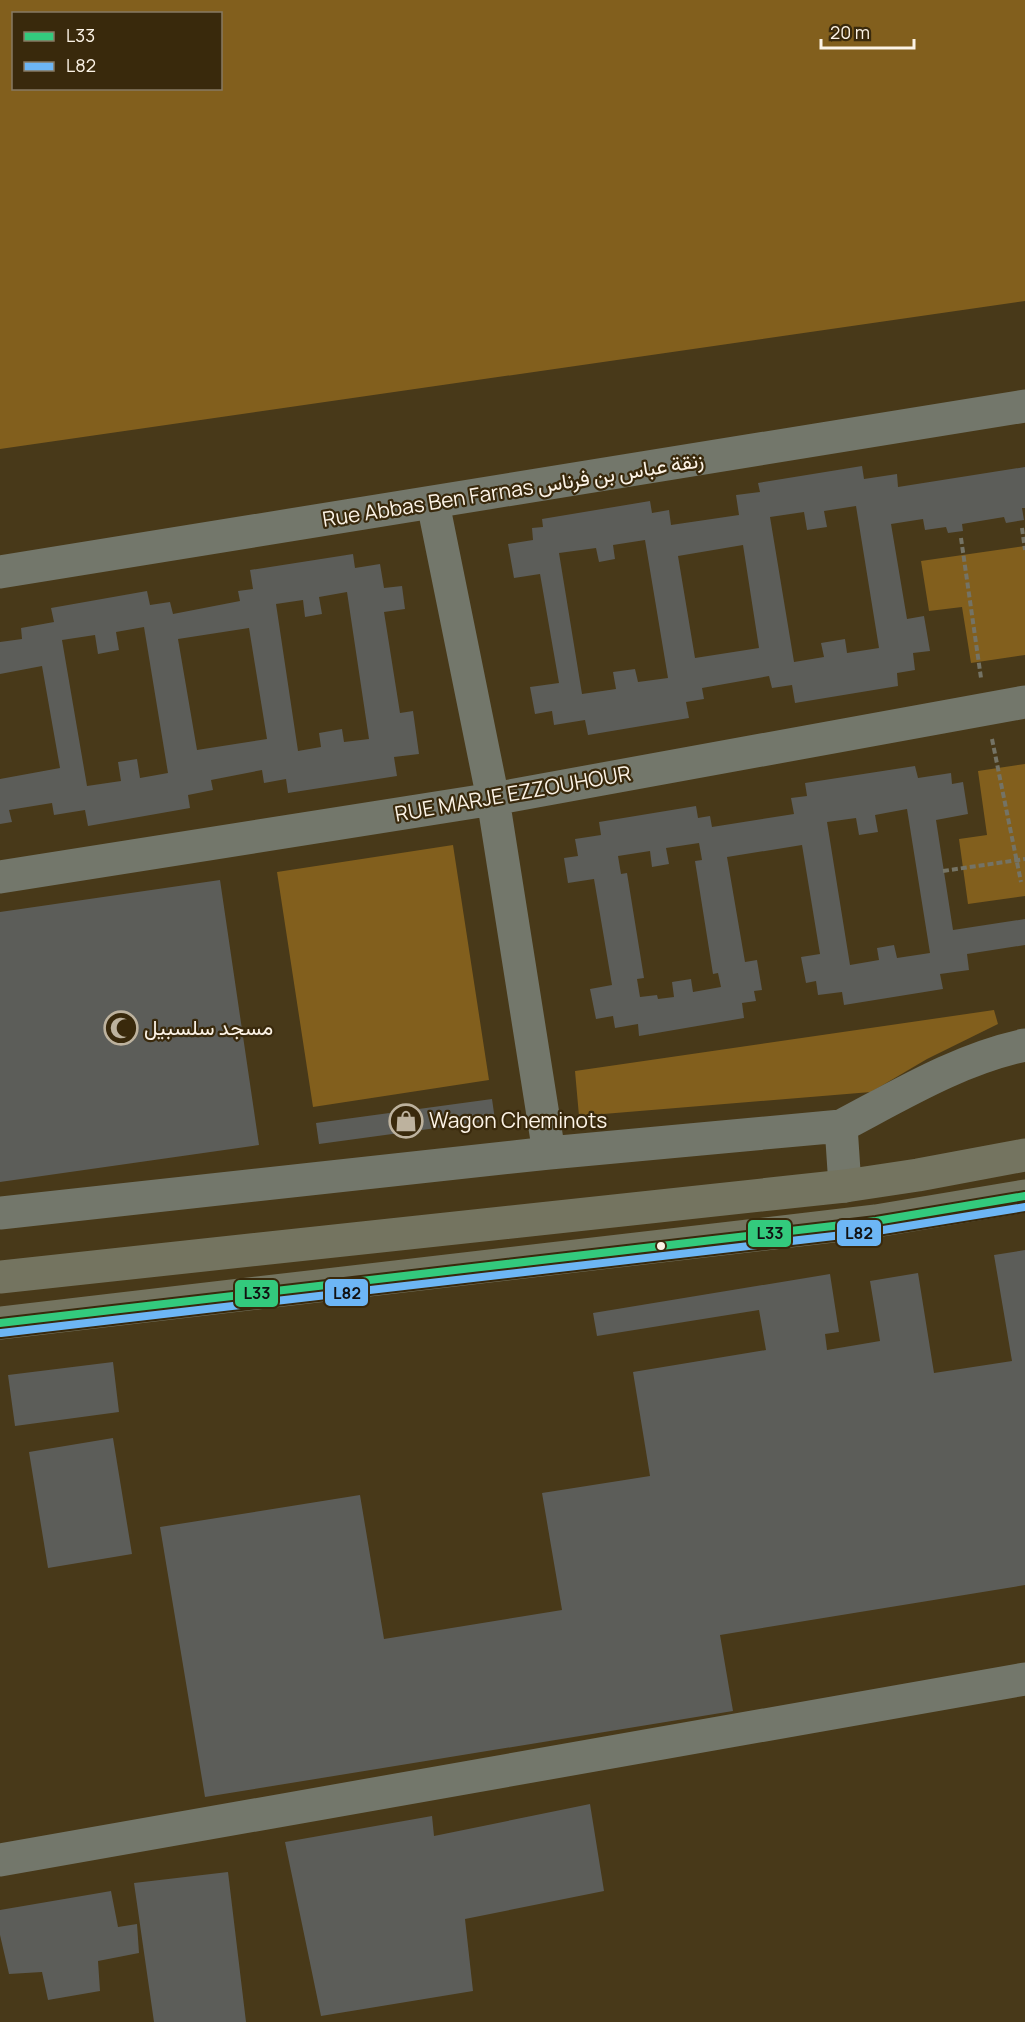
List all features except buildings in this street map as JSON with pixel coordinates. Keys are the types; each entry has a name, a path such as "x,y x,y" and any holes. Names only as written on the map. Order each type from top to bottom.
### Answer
{"main road":[{"path":"0,1277 845,1186 1025,1155"},
{"path":"0,1323 876,1221 1025,1196"}],"street":[{"name":"Rue Abbas Ben Farnas زنقة عباس بن فرناس","path":"0,572 1025,406"},
{"path":"433,503 493,799 549,1153"},
{"name":"RUE MARJE EZZOUHOUR","path":"0,877 493,799 1025,702"},
{"path":"0,1213 549,1153 841,1126 961,1066 1025,1045"},
{"path":"841,1126 845,1186"},
{"path":"0,1860 1025,1679"}],"path":[{"path":"1022,528 1025,549"},
{"path":"961,537 986,709 1021,882"},
{"path":"943,871 1025,859"}],"shaded area":[{"path":"0,0 1025,0 1025,301 0,449"},
{"path":"1025,546 1025,655 971,663 962,607 929,611 921,561"},
{"path":"1025,764 1025,896 968,904 959,839 987,835 978,771"},
{"path":"453,845 489,1080 313,1107 277,872"},
{"path":"994,1010 998,1024 927,1059 871,1092 579,1116 575,1071"}],"transit line":[{"name":"L33","path":"0,1323 876,1221 1025,1196"},
{"name":"L82","path":"1,1333 877,1231 1025,1207"}],"place":[{"name":"مسجد سلسبيل","path":"121,1028"},
{"name":"Wagon Cheminots","path":"406,1121"}]}
